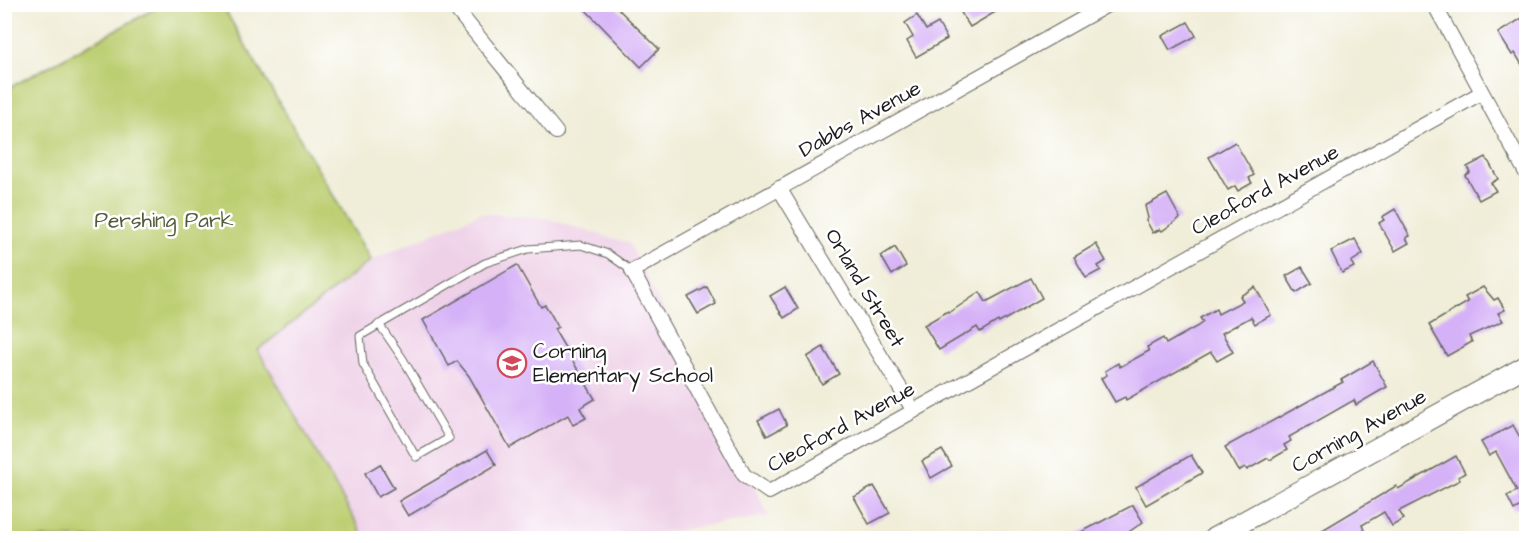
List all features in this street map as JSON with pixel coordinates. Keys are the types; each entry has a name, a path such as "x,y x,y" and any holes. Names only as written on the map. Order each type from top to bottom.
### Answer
{"street":[{"path":"452,4 556,132"},
{"name":"Dabbs Avenue","path":"632,271 1109,4"},
{"path":"1434,4 1527,173"},
{"name":"Cleoford Avenue","path":"632,271 744,475 769,492 1481,93"},
{"name":"Orland Street","path":"779,188 914,411"},
{"name":"Corning Avenue","path":"1214,538 1527,366"}],"lane":[{"name":"Cleoford Avenue","path":"379,324 403,359 449,438 416,456 363,364 360,336 379,324 484,263 528,249 581,245 608,254 632,271"}],"shaded area":[{"path":"481,213 548,219 629,243 769,516 628,538 365,538 258,350 371,260"}],"green space":[{"name":"Pershing Park","path":"162,5 222,5 371,260 258,350 365,538 5,538 5,90"}],"building":[{"path":"580,4 613,4 659,49 641,67"},
{"path":"971,4 1009,4 970,27 960,11"},
{"path":"917,15 926,30 938,23 947,39 916,57 907,41 913,37 905,23"},
{"path":"1527,15 1527,73 1515,53 1512,55 1498,33"},
{"path":"1188,22 1196,36 1170,50 1162,36"},
{"path":"1235,142 1254,175 1249,178 1252,183 1238,191 1235,186 1228,190 1209,157"},
{"path":"1486,157 1498,179 1491,183 1496,191 1479,200 1465,175 1470,172 1467,167"},
{"path":"1167,194 1180,218 1162,231 1160,229 1153,233 1146,220 1148,218 1145,206"},
{"path":"1395,209 1410,236 1406,238 1409,243 1395,251 1379,223 1384,220 1382,217"},
{"path":"1355,239 1363,254 1351,262 1354,267 1342,273 1331,251"},
{"path":"1096,244 1106,261 1098,266 1101,270 1086,278 1074,257"},
{"path":"895,247 906,266 892,275 881,256"},
{"path":"517,265 541,307 545,305 549,311 558,327 554,329 595,399 580,408 586,418 573,425 568,415 510,448 469,376 457,361 449,366 423,320"},
{"path":"1302,267 1312,283 1296,293 1286,276"},
{"path":"1031,278 1042,298 980,332 977,327 939,350 924,325 948,311 949,313 980,292 986,302"},
{"path":"707,287 716,304 698,314 688,297"},
{"path":"785,287 798,309 784,318 770,296"},
{"path":"1255,287 1271,315 1255,324 1251,317 1222,333 1233,352 1217,361 1211,352 1126,400 1125,397 1115,402 1101,378 1107,375 1105,371 1118,363 1120,367 1149,351 1147,347 1163,338 1166,344 1198,326 1203,322 1200,318 1216,309 1218,314 1243,301 1240,296"},
{"path":"1483,287 1494,300 1498,298 1505,310 1498,313 1503,321 1469,336 1472,342 1447,356 1429,325 1468,302 1465,297"},
{"path":"823,347 839,374 822,384 807,357"},
{"path":"1373,361 1387,387 1356,405 1354,400 1289,437 1291,441 1284,445 1287,450 1270,460 1268,458 1247,470 1245,467 1239,471 1225,447 1343,382 1341,380"},
{"path":"779,409 787,425 767,436 758,420"},
{"path":"1513,425 1527,450 1527,509 1524,504 1514,510 1507,496 1517,491 1496,452 1489,456 1481,442"},
{"path":"487,450 496,465 408,516 399,501"},
{"path":"942,450 952,466 931,478 922,461"},
{"path":"1191,455 1202,473 1146,505 1136,487"},
{"path":"1456,456 1465,473 1458,477 1460,480 1399,511 1404,519 1392,526 1384,512 1362,525 1367,538 1309,538 1396,486 1398,489"},
{"path":"380,464 394,488 378,497 365,473"},
{"path":"874,486 890,513 869,524 854,497"},
{"path":"1133,505 1143,522 1120,538 1070,538"}],"place":[{"name":"Corning Elementary School","path":"512,363"}]}
